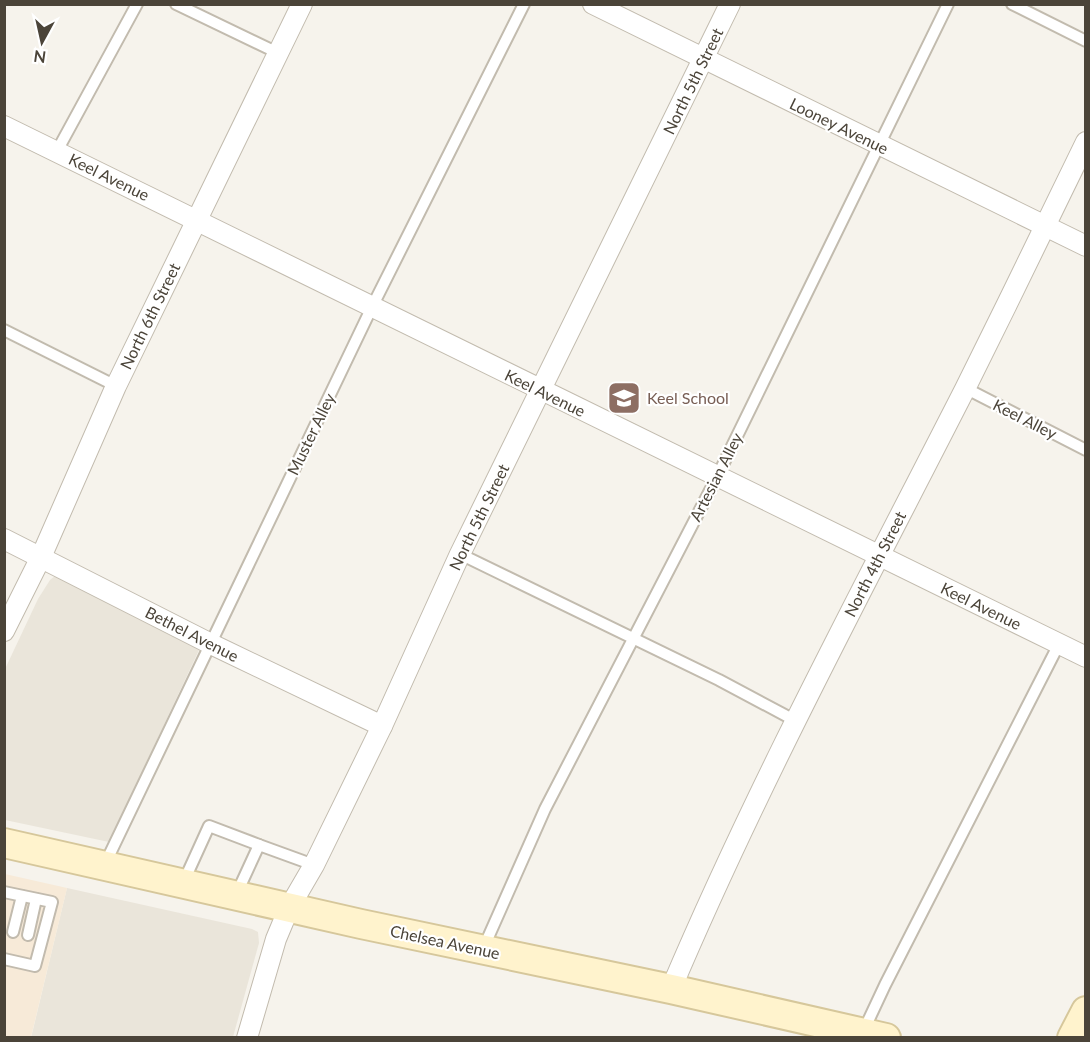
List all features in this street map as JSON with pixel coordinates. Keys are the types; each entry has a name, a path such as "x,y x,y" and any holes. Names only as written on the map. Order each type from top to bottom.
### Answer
{"main road":[{"name":"Chelsea Avenue","path":"4,843 289,908 875,1035"},
{"path":"1072,1038 1086,1011"}],"street":[{"name":"North 6th Street","path":"4,631 41,557 116,386 302,4"},
{"name":"Looney Avenue","path":"593,4 1086,246"},
{"name":"North 5th Street","path":"248,1038 276,939 289,908 314,865 382,726 460,554 730,4"},
{"name":"Keel Avenue","path":"4,126 1086,657"},
{"name":"North 4th Street","path":"671,989 713,890 1086,142"},
{"name":"Bethel Avenue","path":"4,539 211,644 382,726"}],"lane":[{"path":"57,151 137,4"},
{"path":"176,4 278,53"},
{"name":"Muster Alley","path":"104,865 372,307 524,4"},
{"name":"Artesian Alley","path":"483,949 545,810 717,477 948,4"},
{"path":"1012,4 1086,41"},
{"path":"4,330 116,386"},
{"name":"Keel Alley","path":"965,387 1086,450"},
{"path":"460,554 796,721"},
{"path":"875,1035 885,985 1059,644"},
{"path":"183,884 209,826 314,865"},
{"path":"235,896 259,845"},
{"path":"4,892 52,902 35,966 22,959 6,957"},
{"path":"13,932 22,896"},
{"path":"28,935 36,898"}],"shaded area":[{"path":"55,576 199,650 109,842 5,820 5,669 38,599"},
{"path":"5,874 67,888 31,1037 5,1038"},
{"path":"67,888 258,932 259,943 233,1037 31,1038"}],"place":[{"name":"Keel School","path":"624,398"}]}
